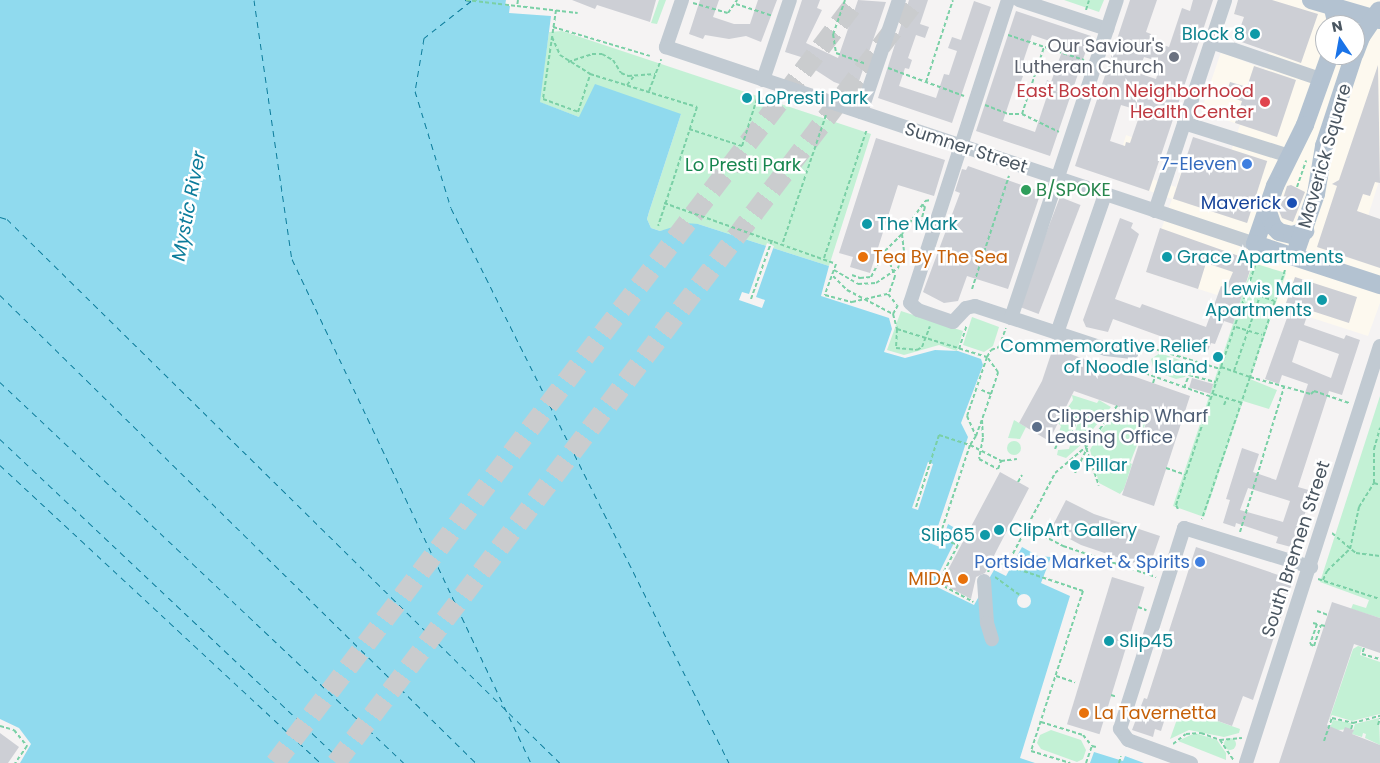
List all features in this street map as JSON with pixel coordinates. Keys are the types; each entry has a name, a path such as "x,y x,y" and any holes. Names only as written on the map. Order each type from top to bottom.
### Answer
{"main road":[{"path":"1311,0 1378,16"},
{"name":"Maverick Square","path":"1365,37 1378,16"},
{"name":"Maverick Square","path":"1256,252 1267,209 1323,80 1327,65"},
{"name":"Maverick Square","path":"1290,264 1305,231 1319,184 1321,154 1351,65"},
{"path":"1267,209 1272,226 1279,232 1292,235 1305,231"},
{"name":"Sumner Street","path":"1256,252 1290,264 1380,285"}],"street":[{"path":"763,80 790,0"},
{"path":"861,112 898,0"},
{"path":"1008,0 959,145 957,158 910,303 918,310 953,322 966,308 975,306 1009,323 1057,333 1113,351 1132,352"},
{"path":"1019,0 1107,29"},
{"path":"1009,323 1117,0"},
{"path":"1155,211 1225,0"},
{"path":"664,53 687,2"},
{"path":"1211,42 1323,80"},
{"name":"Sumner Street","path":"664,53 763,80 1105,194 1155,211 1256,252"},
{"path":"1184,123 1289,156"},
{"path":"1057,333 1105,194"},
{"name":"South Bremen Street","path":"1246,763 1323,530 1380,346"},
{"path":"1191,763 1128,740 1120,729 1184,528 1311,567"},
{"path":"984,581 987,623 992,639"}],"path":[{"path":"466,0 578,13"},
{"path":"517,6 518,0"},
{"path":"687,2 728,13 737,0"},
{"path":"845,0 834,34 836,53 869,64"},
{"path":"926,82 953,0"},
{"path":"1086,10 1090,0"},
{"path":"736,4 776,18"},
{"path":"556,10 544,99 578,112 590,74"},
{"path":"553,27 650,56"},
{"path":"1006,34 1084,60"},
{"path":"552,37 560,55 568,62 590,74 697,107 658,226"},
{"path":"1022,114 1044,47"},
{"path":"648,92 664,53"},
{"path":"568,62 592,54 602,54 613,60 621,73 634,76 645,72 655,74"},
{"path":"886,68 966,96"},
{"path":"627,86 634,76"},
{"path":"689,129 742,146 763,80"},
{"path":"983,104 1009,114 1022,114 1062,133"},
{"path":"782,244 826,114"},
{"path":"824,258 867,129"},
{"path":"1296,176 1311,172"},
{"path":"972,289 1009,176"},
{"path":"852,275 860,278 871,277 885,251 902,234 925,201"},
{"path":"664,204 824,258 836,264 825,294 852,302 888,294"},
{"path":"922,205 926,207 922,226 928,208"},
{"path":"834,270 858,284 876,283 893,272 902,259 902,234"},
{"path":"751,299 772,240"},
{"path":"885,251 895,276 888,294"},
{"path":"1174,511 1236,327 1256,252"},
{"path":"1202,519 1242,403 1262,335 1290,264"},
{"path":"832,276 847,290 893,314 897,329 895,344 900,350 917,350 925,338 932,320"},
{"path":"1247,291 1274,301"},
{"path":"888,294 898,306"},
{"path":"1234,371 1260,296"},
{"path":"893,314 900,302"},
{"path":"959,349 968,323"},
{"path":"976,436 967,416 978,389 987,358 991,350 999,347 1009,323"},
{"path":"1236,327 1262,335"},
{"path":"897,329 987,358 998,372 976,436 970,445 939,538 955,544 938,583 973,602 993,562 1083,591 1031,751 1070,763"},
{"path":"1132,352 1158,350 1284,387 1311,394 1314,391 1350,403"},
{"path":"1184,388 1188,382 1194,361"},
{"path":"1139,371 1212,398"},
{"path":"1189,374 1217,383"},
{"path":"1153,383 1155,377"},
{"path":"1240,532 1284,387"},
{"path":"978,389 991,394"},
{"path":"1214,394 1242,403"},
{"path":"1224,405 1227,398"},
{"path":"1075,473 1088,445 1117,406"},
{"path":"1064,410 1077,418 1071,437"},
{"path":"982,420 982,451 979,459 998,469 1001,461"},
{"path":"1380,428 1374,449 1374,483 1360,507 1350,548 1327,571 1322,580 1326,583 1380,599"},
{"path":"916,507 939,435 970,445 1001,461 1017,459"},
{"path":"1055,449 1060,437 1071,437 1088,445 1099,486"},
{"path":"1007,565 1056,473 1088,445"},
{"path":"1166,468 1186,475"},
{"path":"1018,482 1022,475"},
{"path":"1374,483 1380,485"},
{"path":"1176,505 1178,510"},
{"path":"1026,527 1063,546 1158,577"},
{"path":"1323,530 1338,535 1350,548 1362,556 1380,556"},
{"path":"1005,581 1021,596"},
{"path":"1138,607 1146,610"},
{"path":"1317,611 1328,615"},
{"path":"1313,622 1323,626 1314,646 1310,644 1317,624"},
{"path":"1364,648 1362,654 1380,659"},
{"path":"1055,676 1075,682"},
{"path":"1111,695 1117,697"},
{"path":"1324,741 1332,718 1353,722 1380,717 1378,725"},
{"path":"1040,721 1082,735 1092,746 1096,747"},
{"path":"1351,729 1353,722"},
{"path":"0,726 14,730 27,746 15,763"},
{"path":"1172,746 1180,738 1194,732 1220,740 1242,738"},
{"path":"1220,740 1236,763"},
{"path":"1086,763 1092,746"},
{"path":"1119,763 1121,756"}],"shaded area":[{"path":"1238,0 1380,0 1380,178 1362,235 1380,241 1380,303 1368,336 1275,306 1286,273 1254,264 1243,294 1221,286 1217,295 1146,272 1172,199 1113,178 1126,135 1144,142 1134,173 1176,187 1182,168 1216,180 1218,173 1223,174 1240,125 1201,111 1221,52 1264,69 1276,27 1234,14"}],"green space":[{"path":"659,0 666,0 657,24 651,23"},
{"path":"1064,0 1104,0 1099,12"},
{"name":"Lo Presti Park","path":"562,31 871,134 829,266 698,224 660,231 651,228 647,219 681,114 579,117 539,102 549,32"},
{"path":"1253,263 1286,273 1250,379 1277,390 1269,409 1243,401 1204,517 1173,506"},
{"path":"901,311 963,331 957,351 939,345 904,355 887,350"},
{"path":"972,317 999,327 993,346 984,352 963,345"},
{"path":"1160,353 1188,363 1189,370 1185,377 1176,379 1154,371 1151,359"},
{"path":"1072,395 1097,403 1099,400 1111,407 1085,439 1074,436 1079,417 1066,410 1073,400"},
{"path":"1380,396 1380,618 1351,609 1353,604 1366,608 1369,600 1320,582"},
{"path":"1121,408 1148,417 1130,463 1132,464 1124,489 1120,494 1099,483 1090,450 1101,430"},
{"path":"1064,412 1075,418 1070,435 1059,432 1061,426 1058,423"},
{"path":"1014,420 1026,427 1020,439 1008,438"},
{"path":"1072,439 1083,443 1066,458 1057,455 1058,450 1069,449"},
{"path":"1014,441 1019,443 1021,448 1019,453 1014,455 1009,453 1007,448 1009,443"},
{"path":"1358,646 1362,647 1360,655 1380,662 1380,714 1352,721 1332,715 1329,720 1353,649"},
{"path":"1181,708 1240,729 1239,733 1224,737 1189,730 1170,739"},
{"path":"1379,718 1380,745 1365,738 1366,734 1363,733 1362,737 1352,734 1355,724"},
{"path":"1333,720 1352,723 1350,729 1338,730 1325,742"},
{"path":"1051,730 1081,740 1086,750 1083,759 1077,762 1041,749 1037,743 1040,735"},
{"path":"1195,733 1217,740 1226,753 1226,760 1178,741"},
{"path":"1228,738 1232,738 1236,744 1232,750 1228,750 1224,746 1224,742"}],"water":[{"name":"Mystic River","path":"0,0 506,0 505,6 510,6 509,13 551,16 540,102 579,117 595,84 681,114 647,219 651,228 660,231 686,223 698,224 829,266 821,296 889,318 892,329 884,352 905,358 935,350 958,351 981,359 983,365 961,423 968,437 932,544 940,547 948,524 960,531 933,585 974,605 994,570 1006,576 1022,547 1038,556 1051,557 1041,583 1070,596 1020,758 1035,763 20,763 31,744 19,728 0,719"},
{"path":"1094,752 1123,761 1125,756 1144,763 1090,763"}],"pier":[{"path":"767,243 774,246 756,297 765,300 762,308 739,300 742,292 749,294"},
{"path":"928,462 933,464 918,510 912,508"},
{"path":"1024,594 1029,596 1031,601 1029,606 1024,608 1019,606 1017,601 1019,596"}],"building":[{"path":"572,0 656,0 650,22 597,5 595,9"},
{"path":"700,0 719,0 713,17 734,24 750,24 758,0 777,0 761,42 746,36 729,39 705,35 703,39 689,34"},
{"path":"802,0 820,0 817,8 822,10 806,43 838,58 858,0 886,2 856,90 834,82 800,60 801,57 785,52"},
{"path":"909,0 928,0 920,24 929,27 925,38 916,35 908,58 912,60 909,69 905,68 899,86 936,98 944,74 949,75 957,51 948,48 952,37 961,40 974,1 991,7 952,123 878,98"},
{"path":"1130,0 1157,0 1146,32 1151,34 1149,40 1169,47 1182,8 1190,11 1193,0 1213,0 1149,191 1075,166","holes":["1144,57 1161,62 1156,79 1138,73","1121,105 1141,111 1130,143 1126,142 1125,146 1110,141"]},
{"path":"1238,0 1272,0 1318,14 1315,15 1315,23 1301,63 1236,40 1244,17 1234,14"},
{"path":"1016,11 1091,36 1050,156 976,131","holes":["1032,35 1064,46 1051,82 1047,80 1043,91 1048,93 1035,132 1003,121 1015,85 1019,87 1023,76 1019,74"]},
{"path":"1378,65 1380,183 1375,182 1370,196 1363,194 1357,211 1380,219 1380,268 1317,247 1337,186 1332,184 1339,180"},
{"name":"East Boston Neighborhood Health Center","path":"1254,66 1296,80 1277,137 1235,123 1242,101 1225,96 1230,82 1247,87"},
{"path":"1193,137 1267,161 1247,223 1173,199"},
{"name":"The Mark","path":"876,138 945,160 934,196 898,185 870,273 850,267 853,257 839,253"},
{"path":"968,166 1041,192 1008,289 967,276 958,301 944,303 923,292 960,193 955,191 962,169 966,170"},
{"name":"Maverick","path":"1291,185 1305,192 1293,222 1282,218 1279,211 1287,186"},
{"path":"1060,197 1081,205 1039,314 1018,306"},
{"path":"1120,218 1133,223 1131,228 1139,234 1115,299 1140,308 1142,304 1206,327 1221,286 1226,288 1233,272 1206,263 1198,289 1146,272 1160,228 1253,261 1233,324 1224,321 1215,344 1211,343 1207,353 1113,319 1108,332 1086,327 1083,320"},
{"path":"1295,277 1357,297 1349,323 1309,310 1304,325 1344,339 1346,335 1360,340 1342,395 1329,391 1298,487 1312,491 1298,536 1295,535 1291,547 1276,543 1278,537 1236,523 1235,527 1223,523 1230,500 1226,499 1242,448 1259,454 1253,472 1276,480 1308,384 1282,375 1279,384 1265,379 1292,304 1286,303","holes":["1299,340 1339,354 1331,378 1292,362","1248,488 1290,501 1283,522 1240,510"]},
{"path":"1053,348 1190,396 1154,506 1122,495 1148,417 1074,391 1049,441 1019,423 1042,381"},
{"path":"1192,378 1213,384 1210,394 1189,388"},
{"name":"Slip65","path":"1000,472 1029,488 985,573 976,577 971,599 941,583"},
{"path":"1066,500 1094,514 1160,536 1149,568 1081,545 1051,529"},
{"path":"1196,547 1293,580 1253,700 1243,696 1232,726 1181,708 1178,712 1168,709 1161,731 1155,729 1153,737 1132,730 1144,698 1147,699"},
{"name":"Slip45","path":"1112,577 1145,587 1099,734 1067,724"},
{"path":"1332,602 1380,618 1380,653 1354,644 1327,725 1343,732 1345,727 1354,730 1352,734 1380,745 1380,763 1279,763"},
{"path":"0,733 19,747 8,763 0,763"}],"ferry route":[{"path":"254,0 292,259 531,763"},
{"path":"465,0 471,1 424,38 415,91 451,208 729,763"},
{"path":"0,217 7,219 506,710"},
{"path":"0,295 476,763"},
{"path":"0,382 404,763"},
{"path":"0,439 344,763"},
{"path":"0,465 321,763"},
{"path":"509,713 560,763"}],"tunnel":[{"path":"275,763 857,0"},
{"path":"336,763 916,0"}],"place":[{"name":"Block 8","path":"1255,34"},
{"name":"Our Saviour's Lutheran Church","path":"1174,57"},
{"name":"LoPresti Park","path":"747,98"},
{"name":"East Boston Neighborhood Health Center","path":"1265,102"},
{"name":"7-Eleven","path":"1247,164"},
{"name":"B/SPOKE","path":"1026,190"},
{"name":"Maverick","path":"1292,203"},
{"name":"The Mark","path":"867,224"},
{"name":"Tea By The Sea","path":"863,257"},
{"name":"Grace Apartments","path":"1167,257"},
{"name":"Lewis Mall Apartments","path":"1322,300"},
{"name":"Commemorative Relief of Noodle Island","path":"1218,357"},
{"name":"Clippership Wharf Leasing Office","path":"1037,427"},
{"name":"Pillar","path":"1075,465"},
{"name":"ClipArt Gallery","path":"999,530"},
{"name":"Slip65","path":"985,535"},
{"name":"Portside Market & Spirits","path":"1200,562"},
{"name":"MIDA","path":"963,579"},
{"name":"Slip45","path":"1109,641"},
{"name":"La Tavernetta","path":"1084,713"}]}
